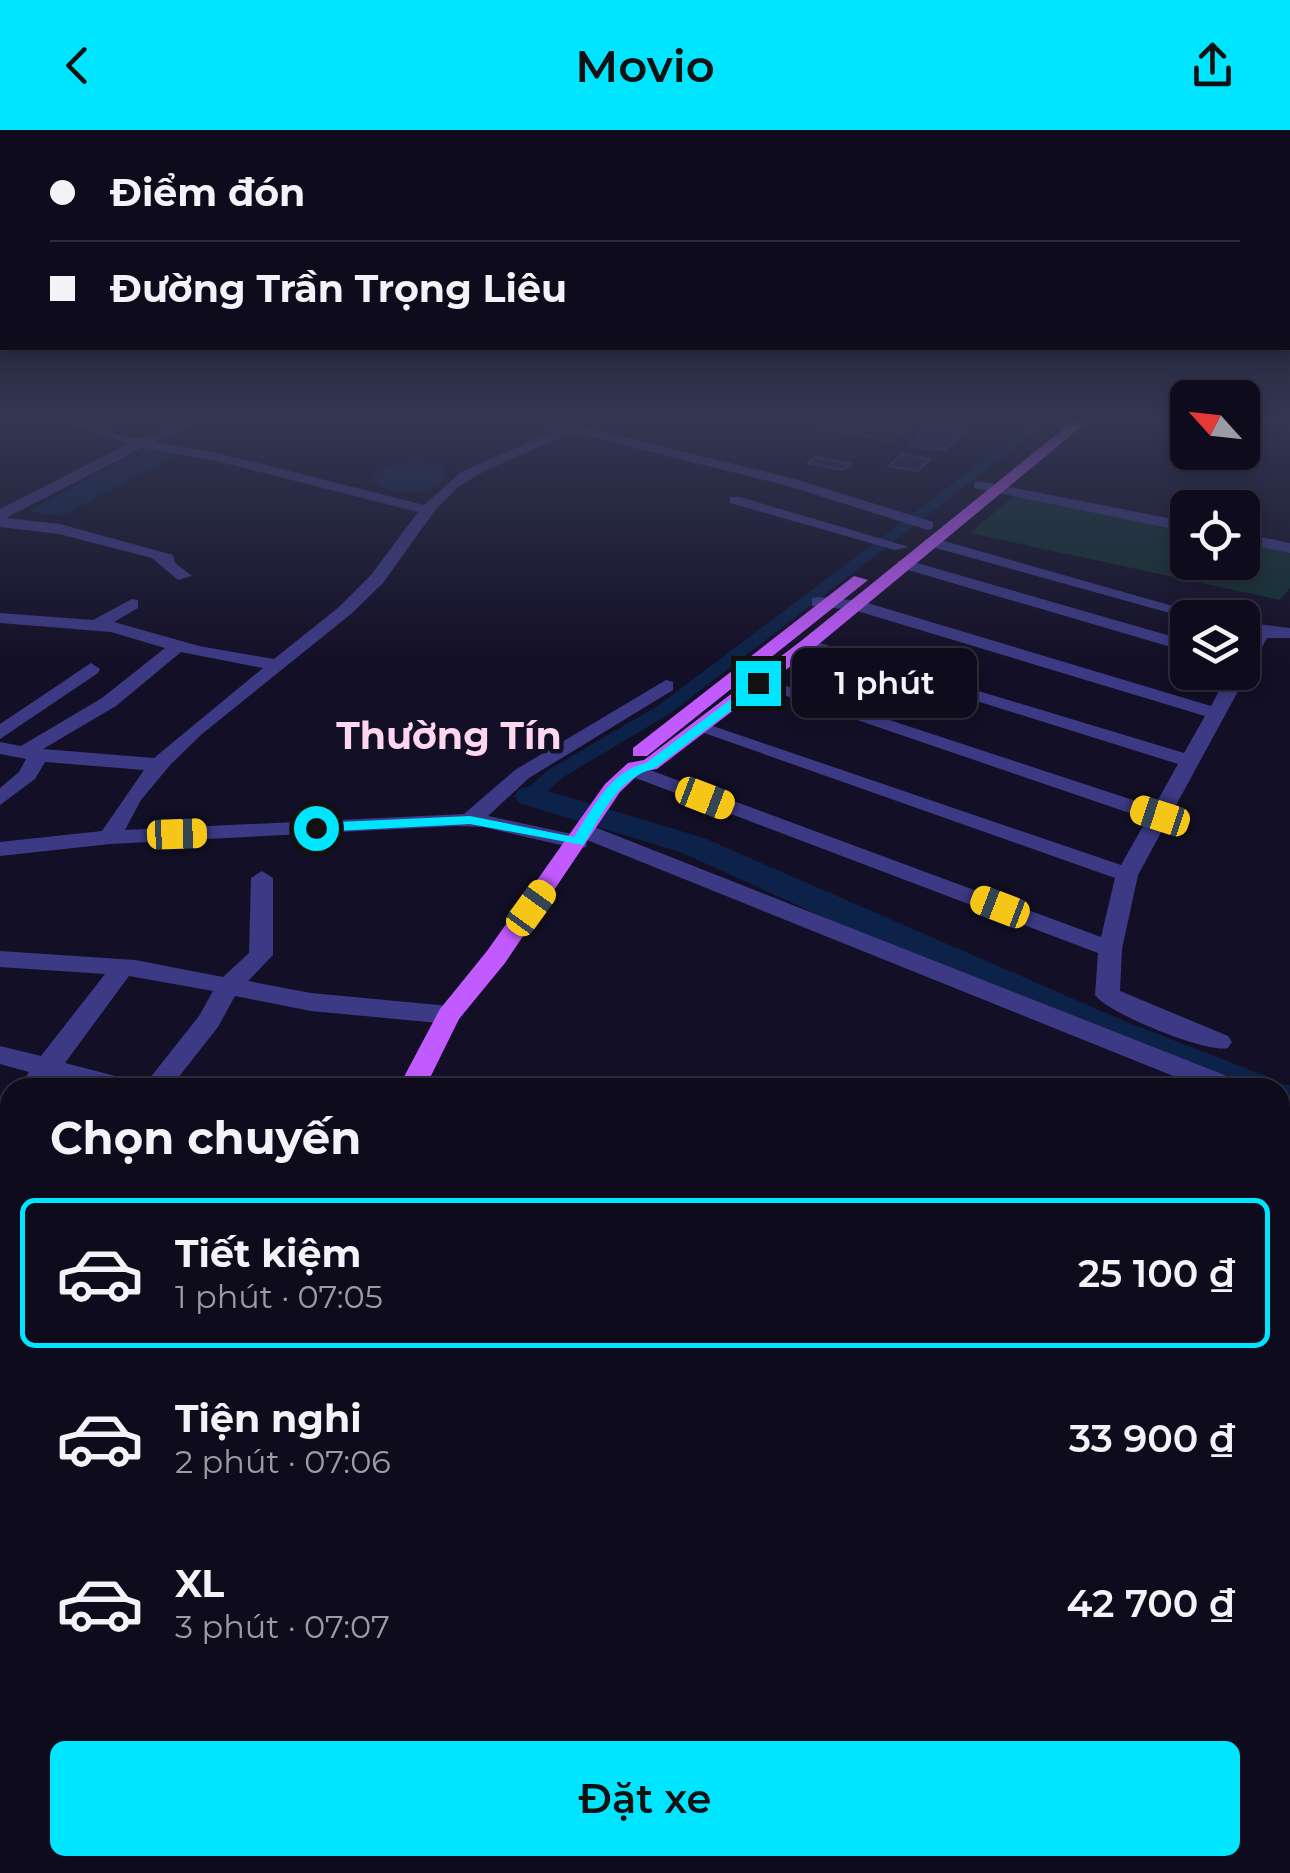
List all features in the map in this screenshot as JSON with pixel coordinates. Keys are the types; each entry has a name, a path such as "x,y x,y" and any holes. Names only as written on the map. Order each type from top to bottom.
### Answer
{"main road":[{"path":"930,533 961,502"},
{"path":"633,769 633,758 824,602 894,549 930,533 979,502"},
{"path":"416,1078 449,1015 612,788 633,769 650,766 855,605 894,549"}],"street":[{"path":"0,518 29,502"},
{"path":"396,502 426,510"},
{"path":"110,837 124,804 162,764 211,718 344,612 378,578 435,502"},
{"path":"742,502 1170,640"},
{"path":"748,525 783,502"},
{"path":"852,502 930,533 1170,607"},
{"path":"1066,502 1170,523"},
{"path":"0,518 168,558 167,565 184,576"},
{"path":"1260,542 1290,548"},
{"path":"824,602 855,605 1217,714"},
{"path":"98,625 132,604"},
{"path":"0,618 98,625 178,646 278,665"},
{"path":"1260,630 1290,632"},
{"path":"807,645 1192,761"},
{"path":"0,799 28,776 31,753 109,702 178,646"},
{"path":"0,734 91,669"},
{"path":"758,683 1160,816"},
{"path":"470,820 522,774 666,686"},
{"path":"1220,1042 1107,996 1110,948 1127,875 1230,690"},
{"path":"700,728 1127,875"},
{"path":"0,748 162,764"},
{"path":"633,769 1110,948"},
{"path":"0,850 110,837 470,820 581,836 707,876 1031,1012 1205,1078"},
{"path":"163,1078 209,1021 228,986 261,955 262,878"},
{"path":"0,959 122,967 310,1002 449,1015"},
{"path":"40,1078 122,967"},
{"path":"0,1055 91,1078"}],"green space":[{"path":"1006,502 1074,502 1170,522 1170,576 970,533"},
{"path":"1260,542 1290,548 1290,588 1280,600 1187,580 1260,580"}],"water":[{"path":"45,502 88,502 62,516 29,511"}],"waterway":[{"path":"531,796 555,774 665,709 937,502"},
{"path":"531,796 692,845 1115,1033 1229,1078"}],"district":[{"name":"Thường Tín","path":"449,735"}],"route":[{"path":"316,828 470,820 578,842 612,788 635,767 650,766 758,683"}]}
